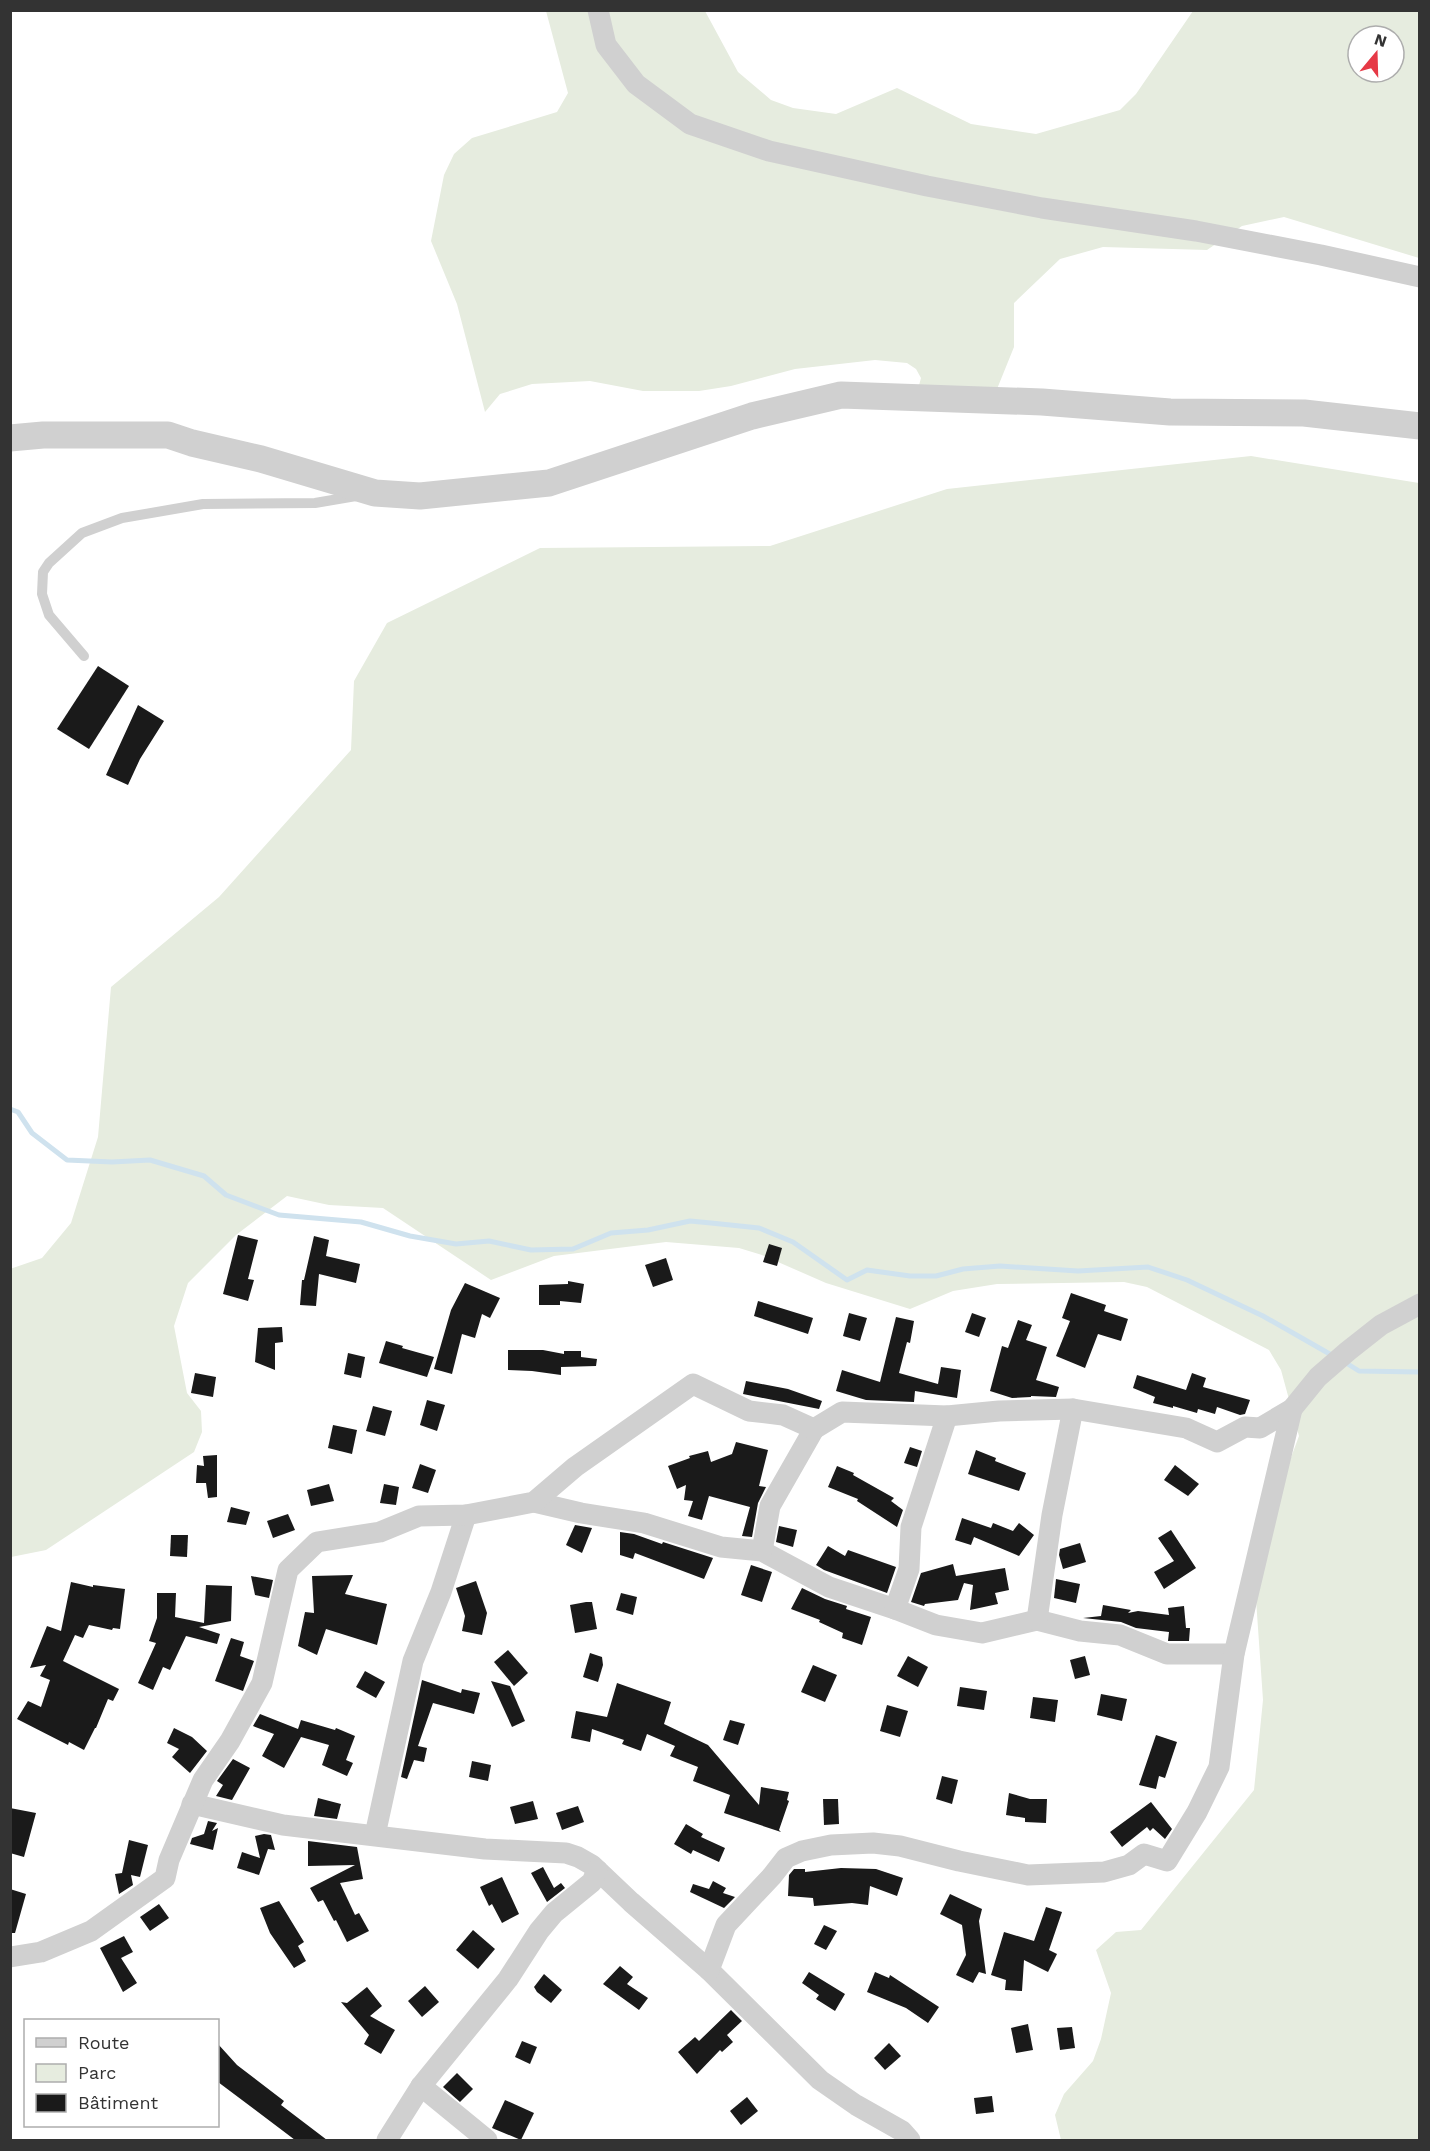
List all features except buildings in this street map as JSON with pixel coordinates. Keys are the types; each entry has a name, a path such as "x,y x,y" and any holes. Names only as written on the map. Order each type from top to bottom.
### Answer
{"street":[{"path":"598,10 606,45 636,84 690,124 769,151 939,188 1196,231 1321,255 1419,278"},
{"path":"10,438 43,435 168,435 261,459 375,493 420,496 549,483 752,416 841,395 1042,402 1170,412 1304,413 1419,426"},
{"path":"762,1551 770,1506 814,1429 842,1412 947,1416 1073,1408 1186,1428 1217,1442 1245,1427 1260,1428 1292,1409 1318,1377 1348,1351 1381,1325 1419,1304"},
{"path":"534,1502 575,1467 693,1384 749,1411 783,1415 814,1429"},
{"path":"1037,1620 1052,1515 1073,1408"},
{"path":"709,1970 726,1925 786,1858 802,1851 831,1845 873,1843 900,1846 1028,1875 1104,1872 1129,1864 1144,1854 1167,1861 1197,1812 1219,1767 1234,1654 1292,1409"},
{"path":"896,1609 909,1569 911,1527 947,1416"},
{"path":"10,1957 41,1952 91,1931 165,1878 170,1860 203,1780 230,1741 262,1683 288,1570 317,1542 380,1532 419,1516 466,1515 534,1502 581,1513 644,1523 721,1548 762,1551 829,1587 936,1625 982,1633 1037,1620 1080,1631 1120,1635 1167,1654 1234,1654"},
{"path":"375,1835 413,1661 441,1592 466,1515"},
{"path":"192,1804 283,1825 485,1849 567,1853 578,1857 592,1865 709,1970 820,2080 856,2105 902,2131 910,2140"},
{"path":"387,2140 421,2086 508,1979 539,1931 554,1913 592,1882 597,1870"},
{"path":"421,2086 487,2140"}],"lane":[{"path":"84,656 49,615 42,594 43,573 49,563 82,533 122,518 203,504 315,502 375,493"}],"green space":[{"path":"546,11 705,11 738,72 771,100 793,108 836,114 897,88 971,124 1036,134 1120,110 1136,94 1193,11 1419,11 1419,258 1284,217 1242,226 1207,250 1103,247 1060,259 1014,303 1014,347 997,389 918,389 921,378 916,369 907,363 875,360 795,369 731,386 699,391 643,391 590,381 532,384 500,394 485,412 457,304 431,241 444,175 454,154 472,138 557,112 568,93"},
{"path":"1251,456 1419,483 1419,2140 1061,2140 1055,2115 1064,2094 1093,2061 1101,2039 1111,1993 1096,1950 1116,1932 1141,1930 1254,1790 1263,1700 1255,1585 1268,1519 1299,1436 1281,1370 1269,1350 1147,1287 1124,1282 997,1284 953,1291 910,1309 826,1283 762,1255 739,1248 666,1242 554,1256 491,1280 383,1208 329,1205 287,1196 236,1235 188,1283 174,1326 187,1393 201,1411 202,1432 194,1452 46,1550 11,1557 10,1269 42,1258 71,1223 98,1137 111,987 219,897 351,750 354,681 387,623 540,548 770,546 947,489"}],"waterway":[{"path":"10,1109 18,1112 32,1133 67,1160 112,1162 150,1160 204,1176 226,1195 279,1215 361,1222 410,1236 456,1244 489,1241 531,1250 573,1249 611,1233 648,1230 690,1221 759,1228 793,1242 847,1280 867,1270 910,1276 936,1276 963,1269 1000,1266 1078,1271 1148,1267 1187,1280 1263,1316 1335,1357"},
{"path":"1343,1361 1359,1371 1420,1372"}]}
